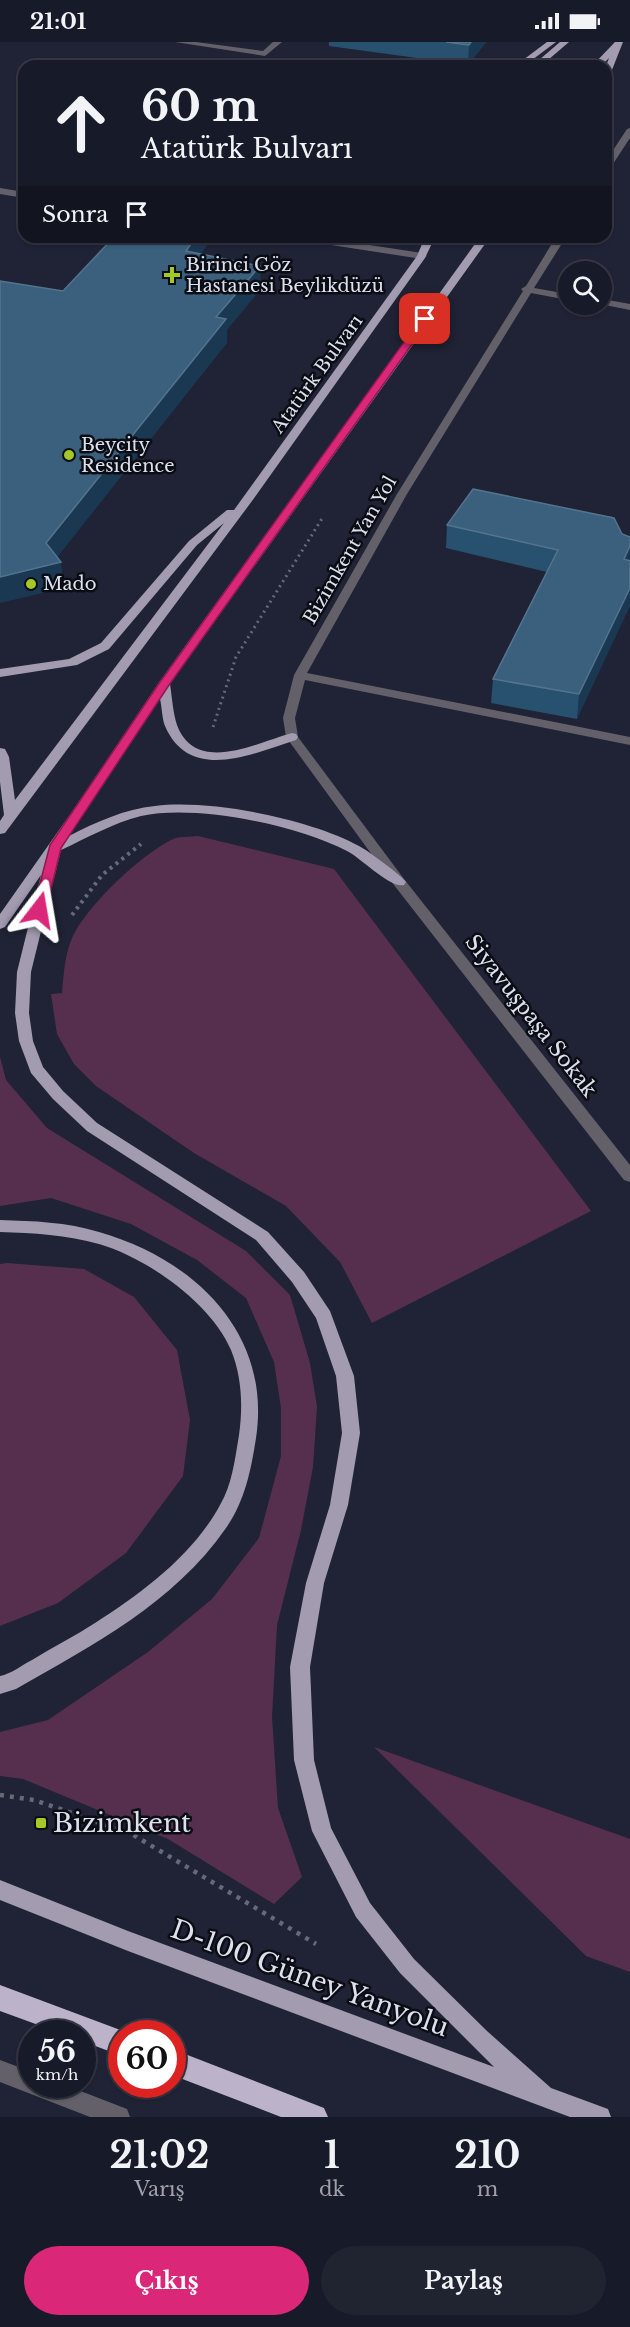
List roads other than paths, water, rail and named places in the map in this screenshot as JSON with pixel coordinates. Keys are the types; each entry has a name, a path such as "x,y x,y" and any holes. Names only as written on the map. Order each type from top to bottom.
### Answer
{"highway":[{"path":"0,1998 108,2038"},
{"path":"186,2067 315,2117"}],"main road":[{"path":"527,60 552,42"},
{"path":"543,60 565,42"},
{"path":"602,60 618,43"},
{"path":"612,60 618,43"},
{"name":"Atatürk Bulvarı","path":"248,499 422,256 427,243"},
{"path":"0,924 55,848 164,684 480,243"},
{"path":"0,673 73,662 105,646 193,543 248,499"},
{"path":"0,830 248,499"},
{"path":"164,684 171,726 183,743 202,756 229,757 292,737"},
{"path":"0,752 3,757 11,815"},
{"path":"55,848 112,821 152,810 182,808 256,819 348,845 399,882"},
{"path":"55,848 24,972 22,1013 26,1041 36,1069 58,1095 92,1127 262,1236 298,1277 324,1316 345,1376 351,1433 339,1505 315,1583 300,1667 304,1760 322,1831 363,1910 407,1966 479,2039 543,2095"},
{"path":"0,1226 46,1227 100,1238 144,1257 177,1278 212,1310 235,1341 246,1371 250,1414 242,1476 222,1520 179,1572 123,1617 9,1683 0,1685"},
{"name":"D-100 Güney Yanyolu","path":"0,1890 128,1941 600,2117"}],"street":[{"path":"179,42 266,54 278,42"},
{"path":"612,159 630,131"},
{"path":"0,191 18,194"},
{"path":"338,243 422,256"},
{"name":"Bizimkent Yan Yol","path":"292,737 289,718 300,675 402,494 526,289 557,243"},
{"path":"526,289 558,295"},
{"path":"612,304 630,307"},
{"path":"300,675 630,741"},
{"path":"292,737 399,882"},
{"name":"Siyavuşpaşa Sokak","path":"399,882 630,1176"},
{"path":"0,2071 18,2078"},
{"path":"70,2098 119,2117"}],"place":[{"name":"Birinci Göz Hastanesi Beylikdüzü","path":"172,275"},
{"name":"Beycity Residence","path":"69,455"},
{"name":"Mado","path":"31,584"},
{"name":"Bizimkent","path":"41,1823"}]}
